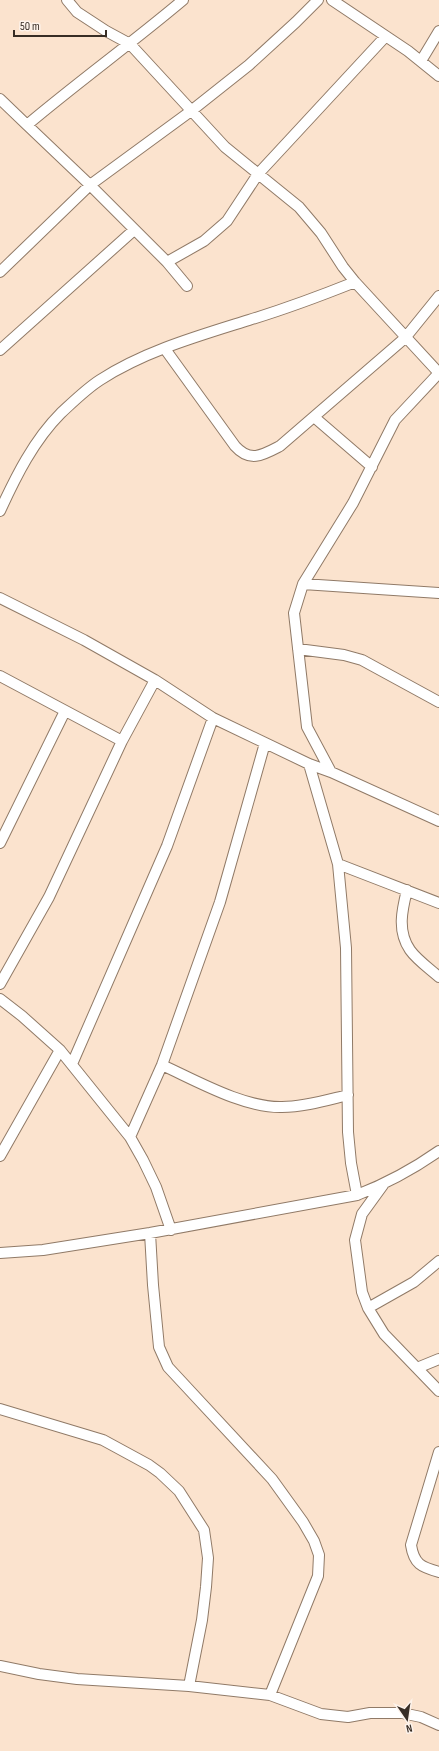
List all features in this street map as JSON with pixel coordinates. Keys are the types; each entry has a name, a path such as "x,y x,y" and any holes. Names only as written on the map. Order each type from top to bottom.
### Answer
{"street":[{"path":"67,0 77,12 106,31 130,44 225,147 299,207 321,233 355,282 405,338 439,373 395,420 345,518 325,546 303,584 294,613 307,727 331,772"},
{"path":"26,125 130,44 183,0"},
{"path":"0,272 90,185 191,111 255,59 318,0"},
{"path":"332,0 408,51 439,76"},
{"path":"421,61 439,31"},
{"path":"167,262 215,232 237,207 258,174 385,37"},
{"path":"0,99 90,185 167,262 187,286"},
{"path":"0,350 134,230"},
{"path":"0,511 17,473 40,437 60,415 98,381 125,365 165,348 209,332 308,301 355,282"},
{"path":"165,348 241,453 258,456 280,446 405,338 439,296"},
{"path":"314,417 372,467"},
{"path":"303,584 439,593"},
{"path":"0,598 84,640 155,680 213,718 309,764 331,772 439,821"},
{"path":"298,649 344,655 362,660 439,702"},
{"path":"0,676 122,741"},
{"path":"0,984 48,897 122,741 155,680"},
{"path":"0,843 65,711"},
{"path":"72,1064 167,846 213,718"},
{"path":"130,1137 162,1065 220,902 265,743"},
{"path":"309,764 338,864 346,948 349,1140 357,1195"},
{"path":"338,864 439,903"},
{"path":"407,890 402,912 401,925 404,938 410,950 439,978"},
{"path":"0,999 60,1050 130,1137 156,1187 171,1230"},
{"path":"0,1156 60,1050"},
{"path":"162,1065 248,1102 268,1106 283,1107 301,1105 348,1095"},
{"path":"0,1253 43,1250 171,1230 357,1195 384,1185 409,1172 439,1151"},
{"path":"384,1185 362,1214 355,1240 359,1279 368,1308 388,1338 439,1390"},
{"path":"150,1233 159,1347 168,1368 272,1479 303,1522 314,1541 319,1555 318,1576 270,1695"},
{"path":"368,1308 414,1282 439,1261"},
{"path":"417,1368 439,1359"},
{"path":"0,1409 103,1440 117,1446 149,1465 179,1491 204,1530 208,1558 202,1620 189,1686"},
{"path":"439,1452 410,1545 417,1563 428,1569 439,1572"},
{"path":"0,1666 62,1677 189,1686 270,1695 321,1714 348,1717 370,1713 402,1713 422,1717 439,1725"}]}
